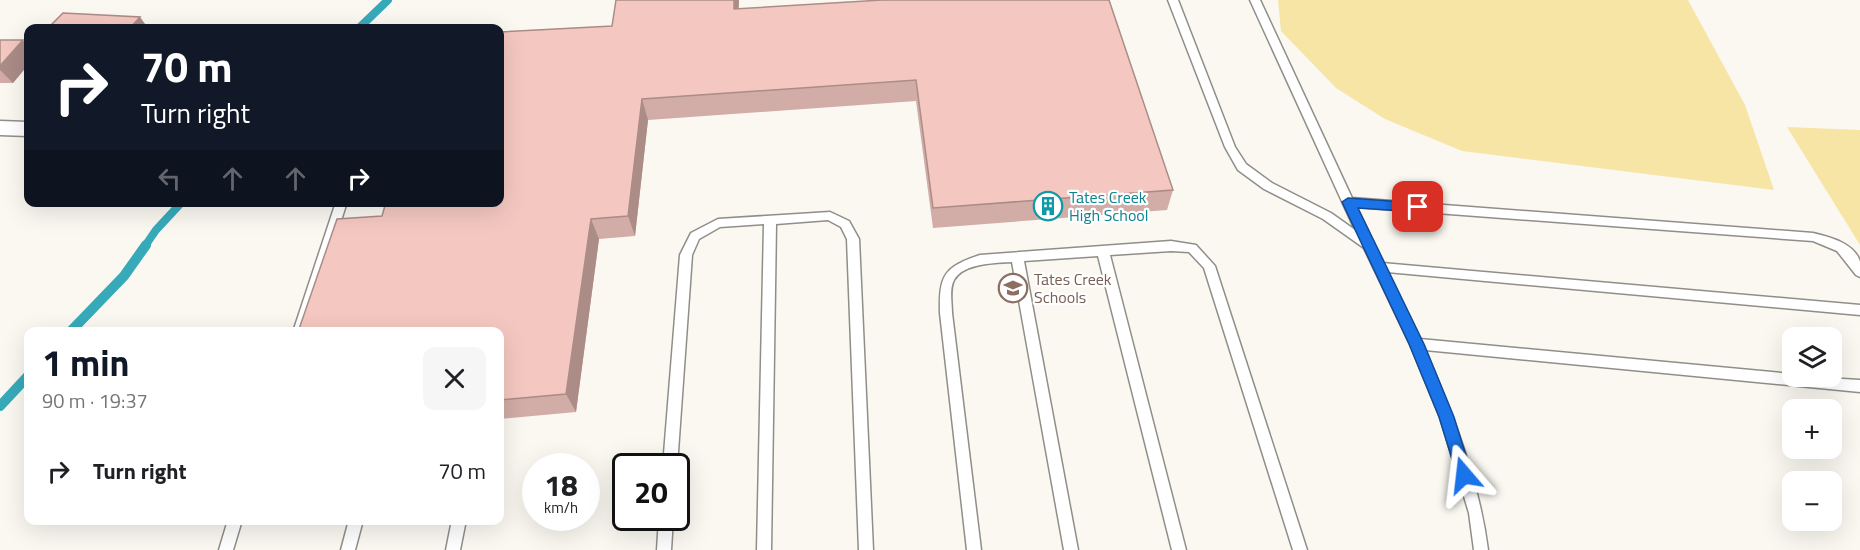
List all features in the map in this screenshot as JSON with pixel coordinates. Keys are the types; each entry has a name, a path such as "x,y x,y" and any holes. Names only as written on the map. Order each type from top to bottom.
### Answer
{"street":[{"path":"0,128 24,129"}],"lane":[{"path":"1173,0 1230,147 1242,167 1268,186 1327,216 1368,245"},
{"path":"1255,0 1416,344 1447,417 1476,513 1481,550"},
{"path":"1348,202 1813,237 1835,242 1849,253 1860,272"},
{"path":"301,327 340,207"},
{"path":"671,453 686,255 695,236 718,223 830,216 845,224 853,239 866,550"},
{"path":"764,550 770,219"},
{"path":"974,550 946,313 945,285 956,268 980,260 1171,246 1192,248 1209,266 1300,550"},
{"path":"1102,252 1179,550"},
{"path":"1017,258 1071,550"},
{"path":"1378,267 1860,310"},
{"path":"1416,344 1860,386"},
{"path":"225,550 233,525"},
{"path":"348,550 355,525"},
{"path":"453,550 458,525"},
{"path":"664,550 665,531"}],"shaded area":[{"path":"1278,0 1688,0 1745,105 1774,190 1462,151 1385,119 1336,88 1281,31"},
{"path":"1787,127 1860,130 1860,245"}],"building":[{"name":"Tates Creek High School","path":"616,0 734,0 734,9 882,0 1109,0 1173,190 933,208 916,80 642,99 628,216 591,219 566,394 504,400 504,327 300,327 337,219 382,216 385,207 504,207 504,32 612,26"},
{"path":"63,13 140,17 134,24 52,24"},
{"path":"0,40 23,40 0,66"}],"waterway":[{"path":"363,24 388,0"},
{"path":"145,246 177,207"},
{"path":"75,327 124,276 146,245"},
{"path":"0,406 24,380"}],"place":[{"name":"Tates Creek High School","path":"1048,206"},
{"name":"Tates Creek Schools","path":"1013,288"}],"route":[{"path":"1418,207 1348,202 1416,344 1447,417 1464,475"}]}
